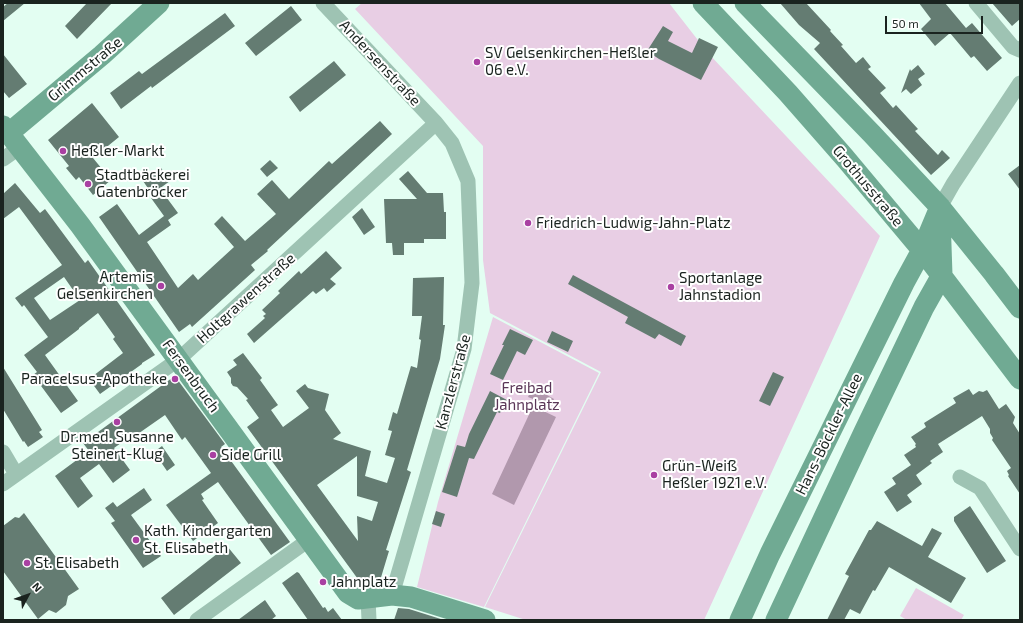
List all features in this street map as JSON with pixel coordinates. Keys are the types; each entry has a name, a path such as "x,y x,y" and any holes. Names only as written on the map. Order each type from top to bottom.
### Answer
{"street":[{"name":"Grimmstraße","path":"3,159 10,135 159,3"},
{"name":"Andersenstraße","path":"323,3 436,123"},
{"name":"Grothusstraße","path":"703,3 788,93 845,158 942,275 1020,379"},
{"path":"745,3 872,134 940,207 1020,308"},
{"path":"976,3 1013,46 1020,50"},
{"path":"942,275 940,207 953,184 1020,83"},
{"name":"Holtgrawenstraße","path":"3,484 179,358 436,123"},
{"name":"Kanzlerstraße","path":"392,595 464,349 472,284 468,181 452,143 436,123"},
{"name":"Fersenbruch","path":"10,135 71,212 179,358 348,593 358,599 392,595 411,596 485,620"},
{"name":"Hans-Böckler-Allee","path":"740,620 777,540 900,290 922,250 940,207"},
{"name":"Hans-Böckler-Allee","path":"776,620 924,307 942,275"},
{"path":"3,452 16,474"},
{"path":"960,477 980,488 1020,549"},
{"path":"197,620 310,539"},
{"path":"368,598 369,620"}],"green space":[{"name":"Sportanlage Jahnstadion","path":"362,3 669,3 708,53 880,236 704,620 526,620 485,607 601,372 490,313 483,260 483,146 355,9"},
{"name":"Freibad Jahnplatz","path":"493,317 599,373 484,607 417,587 438,502"},
{"path":"916,588 964,615 961,620 907,620 900,616"}],"shaded area":[{"path":"533,386 548,392 547,395 554,399 551,406 528,397"},
{"path":"533,406 556,417 514,505 492,494"}],"building":[{"path":"8,3 25,3 3,21 3,7"},
{"path":"87,3 112,3 77,39 65,26"},
{"path":"780,3 806,3 831,30 830,31 843,45 841,46 856,63 863,57 871,67 868,69 886,88 880,93 893,108 896,105 918,129 915,131 938,155 942,150 950,158 931,175 814,49 820,43 799,25"},
{"path":"919,3 945,3 966,28 972,23 1002,58 987,71 974,56 971,58 950,33 935,46 921,29 931,19"},
{"path":"992,3 1020,3 1020,19 1012,26"},
{"path":"291,6 302,20 256,56 245,43"},
{"path":"225,13 235,26 152,88 151,86 121,109 110,93 139,71 142,74"},
{"path":"663,26 673,32 668,41 692,53 699,38 718,47 701,80 659,59 647,51"},
{"path":"3,54 27,84 9,98 3,91"},
{"path":"334,61 346,75 300,112 289,97"},
{"path":"918,65 925,74 918,79 922,85 911,94 906,89 901,93 910,69 911,71"},
{"path":"92,103 119,137 93,158 111,180 93,195 79,177 76,180 66,168 69,166 48,140"},
{"path":"380,121 392,134 267,250 268,251 251,265 255,270 192,327 190,324 179,332 99,217 117,204 139,235 164,216 151,198 161,190 178,213 168,220 171,225 147,242 178,288 193,274 198,280 234,247 214,224 222,216 245,241 276,214 257,194 272,180 289,199 329,161 332,164"},
{"path":"270,160 278,168 267,177 260,169"},
{"path":"1020,165 1020,190 1008,174"},
{"path":"161,168 170,181 152,194 143,181"},
{"path":"408,171 427,193 443,193 444,212 446,212 446,239 424,239 424,243 404,243 404,255 393,255 392,243 386,243 384,199 417,199 399,179"},
{"path":"15,183 40,213 45,209 85,263 88,260 155,355 100,394 89,379 123,353 113,339 115,337 98,313 45,355 78,401 61,413 33,375 37,372 24,355 48,337 24,305 22,307 15,298 62,265 19,207 3,219 3,194","holes":["64,277 80,300 50,320 34,298"]},
{"path":"362,208 375,227 364,235 352,217"},
{"path":"326,251 342,268 330,279 336,284 327,292 324,288 316,294 313,291 254,343 247,334 265,318 263,316 266,314 262,310 280,293 278,291 299,271 301,274"},
{"path":"573,275 686,336 681,346 659,334 655,339 625,323 628,317 568,284"},
{"path":"444,277 443,325 445,325 440,359 407,470 411,472 386,550 389,551 379,584 363,586 247,427 259,418 246,400 248,399 237,387 233,386 231,383 231,378 227,372 237,365 233,360 243,353 262,378 260,380 278,405 271,410 283,427 309,408 296,391 305,384 308,388 329,394 325,410 341,433 333,439 371,451 365,476 387,483 395,458 385,455 392,431 388,430 393,412 397,414 411,366 417,368 421,340 419,339 422,316 412,316 413,278","holes":["357,456 357,496 378,502 372,521 357,516 358,541 317,485"]},
{"path":"510,329 533,340 525,355 517,351 503,380 490,374"},
{"path":"552,331 573,341 568,352 547,342"},
{"path":"3,367 42,430 39,432 43,437 28,447 24,441 23,442 3,409"},
{"path":"773,372 784,377 770,406 759,401"},
{"path":"172,378 177,379 225,444 221,447 290,542 271,555 218,482 201,494 204,499 202,500 218,523 193,541 166,505 211,473 185,437 182,440 165,415 132,438 131,436 114,448 130,470 113,483 99,464 80,478 93,496 78,508 55,476 89,451 83,443"},
{"path":"969,389 973,395 979,391 983,392 987,390 999,409 1006,404 1015,417 1013,423 1020,434 1020,494 1008,476 1007,471 1011,468 992,440 993,438 990,433 990,429 982,416 938,444 943,452 930,461 932,463 916,475 922,484 907,495 912,502 897,512 884,492 896,484 892,478 911,465 904,455 916,447 916,444 911,437 926,427 924,423 956,403 953,398"},
{"path":"490,391 507,400 500,413 497,412 474,459 469,458 457,497 442,492 457,445 465,447 469,434"},
{"path":"162,446 175,465 167,471 154,452"},
{"name":"Kath. Kindergarten St. Elisabeth","path":"144,488 152,500 131,515 161,556 143,568 111,523 115,521 105,508 113,502 117,507"},
{"path":"970,506 1006,561 987,573 954,521 954,517"},
{"path":"436,511 445,514 441,527 432,524"},
{"path":"24,513 79,589 68,596 66,605 56,613 49,610 38,619 3,571 3,526 15,517 19,518"},
{"path":"877,521 922,546 932,528 942,533 928,557 966,578 951,603 889,567 875,591 873,590 860,614 850,609 844,620 827,620 849,576 845,574 869,530 871,530"},
{"path":"227,546 241,563 174,615 161,598"},
{"path":"297,572 323,608 325,607 328,612 333,608 342,620 308,620 282,583"},
{"path":"265,600 276,616 271,620 238,620"},
{"path":"398,608 409,609 444,620 394,620"}],"place":[{"name":"SV Gelsenkirchen-Heßler 06 e.V.","path":"477,62"},
{"name":"Heßler-Markt","path":"63,151"},
{"name":"Stadtbäckerei Gatenbröcker","path":"88,184"},
{"name":"Friedrich-Ludwig-Jahn-Platz","path":"528,223"},
{"name":"Artemis Gelsenkirchen","path":"161,286"},
{"name":"Sportanlage Jahnstadion","path":"671,287"},
{"name":"Paracelsus-Apotheke","path":"175,379"},
{"name":"Dr.med. Susanne Steinert-Klug","path":"117,422"},
{"name":"Side Grill","path":"213,455"},
{"name":"Grün-Weiß Heßler 1921 e.V.","path":"654,475"},
{"name":"Kath. Kindergarten St. Elisabeth","path":"136,540"},
{"name":"St. Elisabeth","path":"27,563"},
{"name":"Jahnplatz","path":"323,582"}]}
